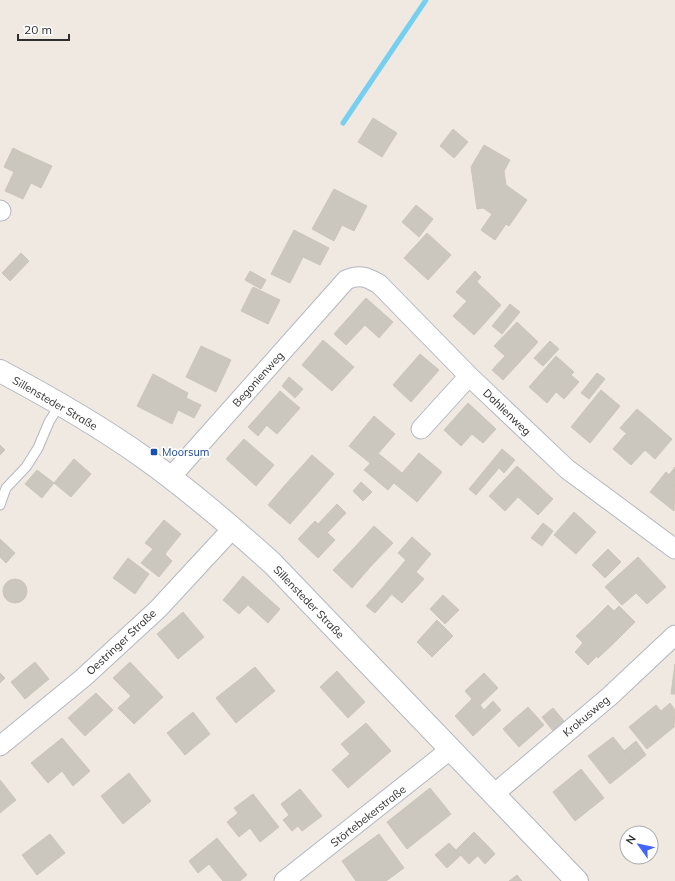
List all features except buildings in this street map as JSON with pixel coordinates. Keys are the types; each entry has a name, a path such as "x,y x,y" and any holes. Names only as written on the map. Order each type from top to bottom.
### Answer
{"main road":[{"name":"Sillensteder Straße","path":"0,371 60,404 143,457 233,528 272,563 577,881"}],"street":[{"name":"Dahlienweg","path":"346,280 356,276 366,277 380,284 469,376 567,469 675,549"},
{"name":"Begonienweg","path":"170,478 346,280"},
{"path":"421,429 469,376"},
{"name":"Oestringer Straße","path":"0,746 82,678 158,609 233,528"},
{"name":"Krokusweg","path":"494,794 610,696 675,635"},
{"name":"Störtebekerstraße","path":"284,881 451,749"}],"lane":[{"path":"0,505 6,488 26,467 38,448 49,422 60,404"}],"waterway":[{"path":"343,123 426,0"}],"place":[{"name":"Moorsum","path":"154,452"}]}
